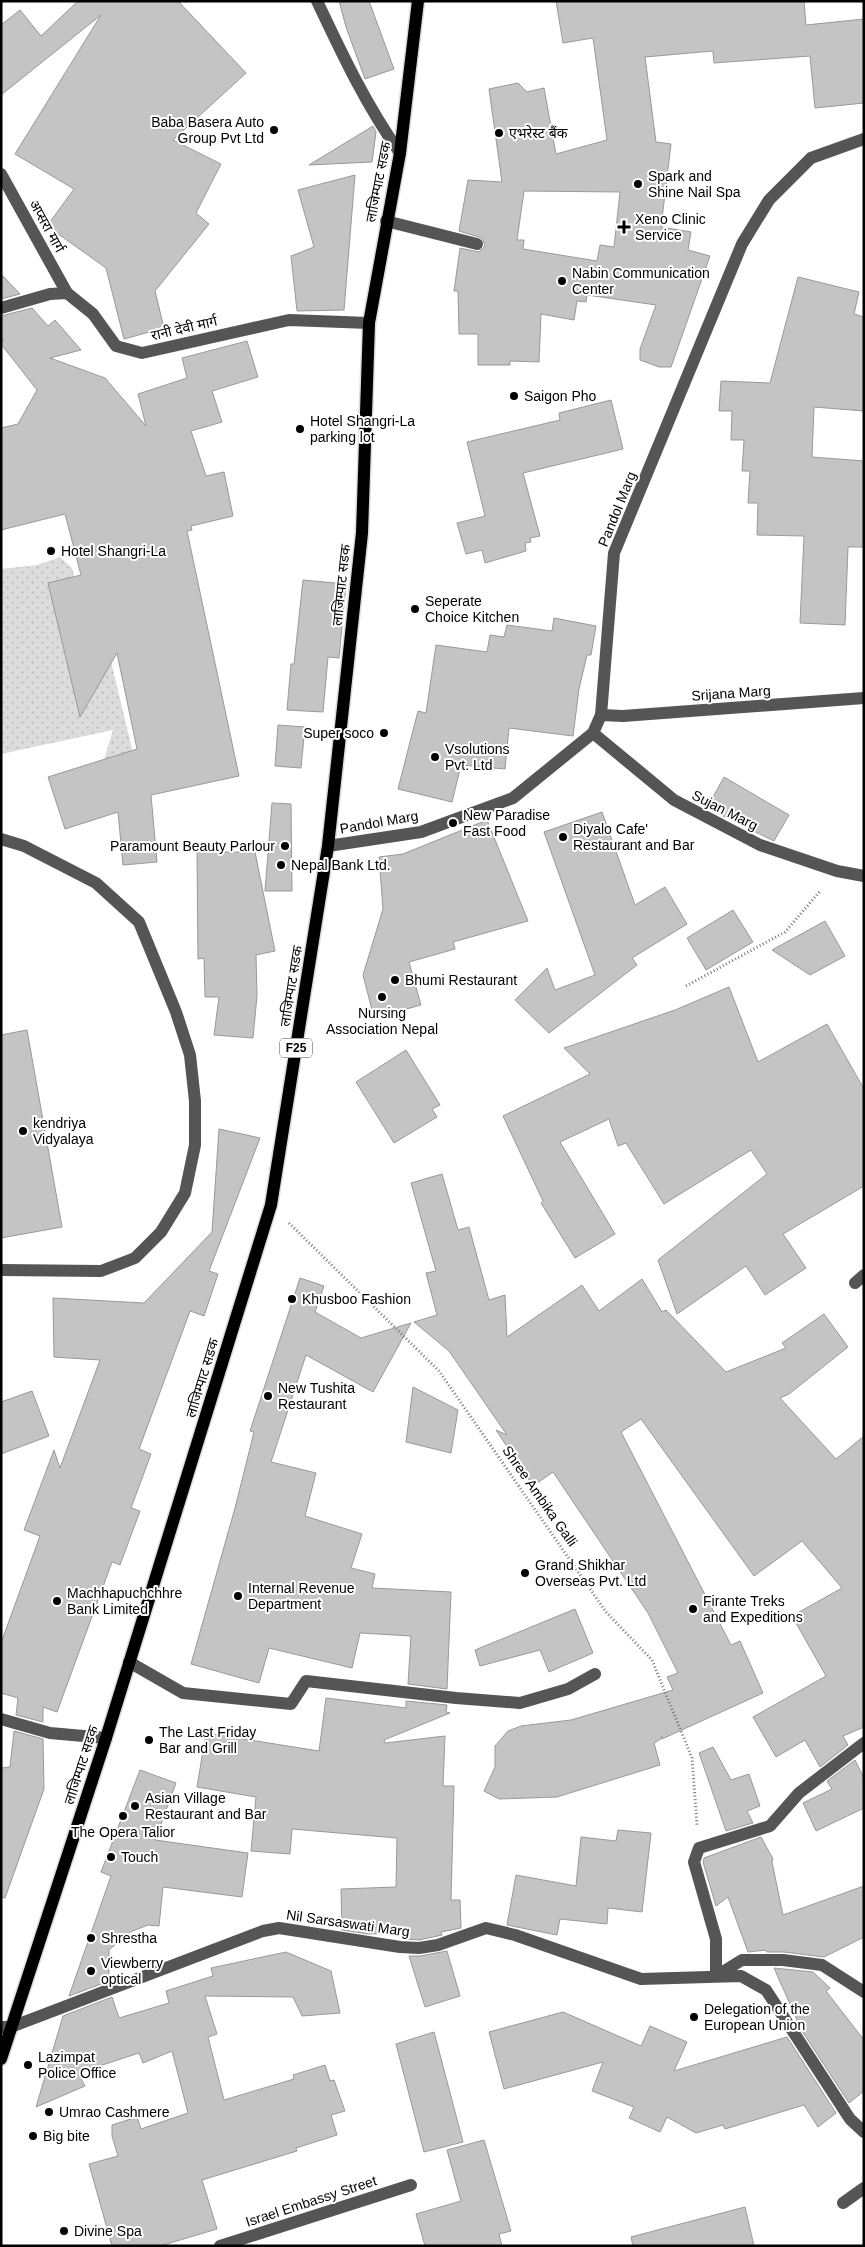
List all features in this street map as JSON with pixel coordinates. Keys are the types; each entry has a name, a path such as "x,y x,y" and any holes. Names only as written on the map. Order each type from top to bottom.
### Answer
{"main road":[{"name":"लाजिम्पाट सडक","path":"1,2059 6,2027 106,1738 271,1205 328,846 362,533 369,323 386,221 400,153 418,1"}],"street":[{"path":"317,1 358,87 379,124 400,153"},
{"name":"Pandol Marg","path":"328,846 421,832 513,798 593,733 601,715 614,554 742,244 769,200 811,158 864,139"},
{"name":"अप्सरा मार्ग","path":"1,174 67,293"},
{"path":"386,221 477,244"},
{"path":"1,308 50,294 67,293"},
{"name":"रानी देवी मार्ग","path":"67,293 93,314 116,346 142,354 289,320 369,323"},
{"name":"Srijana Marg","path":"601,715 623,716 864,698"},
{"name":"Sujan Marg","path":"593,733 674,800 760,845 837,871 864,876"},
{"path":"1,840 24,846 96,883 139,922 176,1012 190,1055 196,1101 195,1146 184,1193 161,1232 135,1258 101,1271 1,1270"},
{"path":"130,1662 183,1693 291,1704 306,1681 456,1698 520,1703 568,1689 595,1674"},
{"path":"1,1720 50,1733 106,1738"},
{"path":"716,1976 716,1939 694,1862 699,1848 770,1826 799,1793 864,1743"},
{"name":"Nil Sarsaswati Marg","path":"6,2027 262,1930 279,1928 400,1947 419,1948 438,1945 486,1928 515,1935 641,1980 741,1976 766,1990 850,2119 864,2132"},
{"path":"716,1976 742,1960 783,1960 822,1965 864,1992"},
{"name":"Israel Embassy Street","path":"220,2246 411,2185"},
{"path":"843,2203 864,2188"}],"path":[{"path":"686,986 785,932 837,871"},
{"name":"Shree Ambika Galli","path":"271,1205 439,1371 606,1612 652,1660 692,1758 699,1848"}],"shaded area":[{"path":"60,557 72,568 89,631 103,628 134,757 103,763 113,730 1,754 1,569 37,565"}],"building":[{"path":"78,1 178,1 246,73 173,140 221,164 196,213 209,224 155,291 164,328 124,339 106,268 47,226 74,189 15,154 101,15 1,95 1,25 20,10 41,36"},
{"path":"339,1 369,1 394,69 365,79 346,27"},
{"path":"556,1 804,1 806,25 864,19 864,103 815,108 810,56 714,63 713,51 645,57 656,142 671,144 661,227 691,232 688,250 710,256 671,367 659,367 640,360 640,349 656,305 587,295 586,302 577,301 574,320 541,314 539,362 510,361 510,365 478,365 478,334 459,334 458,291 454,291 460,248 479,252 485,246 482,238 459,231 468,180 502,182 489,89 518,83 527,92 544,88 556,154 607,140 593,38 563,43","holes":["524,191 620,192 614,247 600,245 597,261 523,249 524,240 517,240"]},
{"path":"373,126 376,132 372,162 309,165"},
{"path":"355,175 344,310 297,311 291,256 314,247 298,190"},
{"path":"1,274 20,294 1,299"},
{"path":"798,277 859,292 854,314 864,317 864,411 814,407 812,457 864,461 864,547 848,547 845,625 800,623 804,536 757,535 758,503 748,503 750,471 742,471 744,440 731,440 732,411 719,411 721,381 770,383"},
{"path":"32,308 48,326 55,320 81,350 50,358 105,378 146,426 138,394 187,378 182,358 247,341 258,377 212,391 222,422 191,431 206,476 224,472 233,516 191,526 192,530 187,531 239,776 151,795 157,862 123,865 118,812 65,829 48,777 137,749 117,653 80,717 48,583 81,575 65,514 1,530 1,428 18,424 37,390 1,344 1,339 4,340 1,337 1,316"},
{"path":"611,400 623,449 523,473 540,536 530,538 531,542 525,543 526,551 485,563 482,550 466,554 457,523 485,516 467,442 560,420 559,413"},
{"path":"303,580 346,584 339,658 328,657 323,712 287,710 291,664 294,664"},
{"path":"554,618 596,626 591,655 587,655 579,689 573,736 509,728 505,769 461,765 452,802 398,789 418,711 426,713 436,645 487,652 490,635 504,637 507,625 552,631"},
{"path":"278,725 305,727 301,768 275,766"},
{"path":"724,777 789,815 774,841 707,808"},
{"path":"272,803 291,804 292,891 265,891"},
{"path":"602,812 635,905 665,887 687,924 632,958 637,965 549,1033 515,1000 547,968 555,990 595,975 544,832"},
{"path":"487,820 528,921 453,942 455,949 409,962 421,1005 374,1018 363,975 383,909 379,857 403,854"},
{"path":"197,852 255,852 275,951 256,955 257,996 253,1038 214,1035 219,997 205,997 204,958 198,959"},
{"path":"733,910 753,942 706,970 687,938"},
{"path":"825,921 845,956 810,975 772,950"},
{"path":"729,987 758,1062 827,1024 864,1089 864,1186 783,1234 806,1268 765,1295 746,1266 677,1314 658,1260 767,1174 751,1150 664,1204 626,1143 618,1146 609,1119 560,1142 615,1234 575,1258 541,1203 543,1201 503,1116 590,1074 564,1048 675,1010"},
{"name":"kendriya Vidyalaya","path":"27,1030 62,1227 1,1238 1,1035"},
{"path":"406,1050 440,1105 432,1109 437,1117 394,1143 356,1082"},
{"path":"219,1129 260,1138 209,1271 218,1274 204,1316 190,1311 139,1449 151,1454 131,1508 140,1511 120,1565 112,1562 57,1712 43,1707 43,1722 16,1715 18,1698 1,1693 1,1643 40,1536 24,1530 54,1450 60,1468 100,1360 54,1357 53,1298 144,1303 212,1232"},
{"path":"442,1174 458,1230 469,1227 489,1300 505,1295 507,1337 582,1285 599,1311 642,1279 662,1312 666,1310 726,1372 786,1348 782,1343 824,1314 848,1347 789,1394 780,1398 836,1459 864,1436 864,1727 843,1736 848,1745 820,1767 805,1740 776,1757 753,1717 826,1676 792,1616 842,1588 802,1541 754,1576 641,1419 621,1432 731,1645 740,1641 763,1693 662,1739 662,1736 661,1739 654,1743 660,1765 557,1797 499,1799 484,1791 495,1767 495,1746 508,1731 521,1726 571,1720 673,1690 667,1677 678,1673 648,1613 553,1472 533,1486 496,1430 507,1435 449,1351 414,1322 437,1315 426,1273 436,1271 411,1183"},
{"path":"300,1278 324,1286 315,1312 361,1338 411,1323 373,1392 306,1355 271,1462 316,1473 305,1516 362,1534 351,1568 375,1574 372,1588 451,1592 447,1689 408,1684 411,1636 360,1633 352,1668 269,1648 259,1683 191,1664 235,1508 254,1432 250,1431"},
{"path":"413,1387 458,1410 451,1453 406,1442"},
{"path":"32,1391 49,1436 1,1454 1,1402"},
{"path":"575,1609 593,1653 549,1672 540,1650 480,1666 475,1650"},
{"path":"326,1698 406,1708 406,1701 447,1705 446,1712 450,1713 384,1740 385,1743 445,1736 443,1786 454,1786 451,1900 460,1900 461,1928 441,1932 442,1935 419,1940 404,1939 402,1933 368,1934 342,1930 341,1889 396,1887 397,1838 292,1829 290,1854 251,1851 256,1797 197,1787 206,1733 319,1751"},
{"path":"14,1731 43,1739 44,1789 5,1898 1,1897 1,1768 10,1767"},
{"path":"713,1747 731,1780 749,1774 760,1806 747,1811 753,1823 726,1831 699,1753"},
{"path":"855,1760 864,1778 864,1808 816,1831 803,1803 832,1789 827,1781"},
{"path":"140,1770 176,1783 155,1840 248,1853 242,1897 163,1887 159,1926 148,1925 130,1932 109,1950 109,1981 69,1996 111,1876 101,1872"},
{"path":"618,1830 651,1833 642,1912 608,1908 607,1924 560,1919 557,1935 507,1925 516,1875 576,1886 581,1837 616,1841"},
{"path":"761,1837 773,1859 772,1862 783,1915 864,1886 864,1937 824,1957 767,1952 766,1950 748,1952 728,1897 716,1906 703,1862 704,1858"},
{"path":"447,1951 460,1996 425,2007 409,1956"},
{"path":"286,1952 331,1971 340,2013 302,2016 293,1997 205,1996 217,2034 208,2037 224,2100 294,2079 293,2075 325,2065 330,2081 334,2080 345,2111 331,2115 337,2135 296,2148 297,2151 202,2180 217,2229 160,2246 112,2246 89,2164 118,2156 112,2136 112,2125 137,2117 141,2129 188,2113 172,2051 143,2063 139,2053 78,2073 85,2086 36,2107 63,2016 112,1997 119,2018 169,2003 166,1991 213,1976 211,1968"},
{"path":"774,1968 813,1972 830,1988 826,1991 864,2040 864,2091 849,2103 802,2031"},
{"path":"563,2012 641,2046 650,2026 687,2042 674,2071 787,2037 836,2113 818,2127 804,2105 725,2129 723,2125 696,2133 667,2117 660,2132 629,2118 634,2107 592,2091 603,2062 504,2089 489,2032"},
{"path":"434,2032 463,2142 424,2152 396,2044"},
{"path":"484,2140 511,2231 499,2234 502,2246 425,2246 416,2214 461,2201 447,2150"},
{"path":"745,2207 754,2246 633,2246 631,2237"}],"place":[{"name":"Baba Basera Auto Group Pvt Ltd","path":"274,130"},
{"name":"एभरेस्ट बैंक","path":"499,133"},
{"name":"Spark and Shine Nail Spa","path":"638,184"},
{"name":"Xeno Clinic Service","path":"624,227"},
{"name":"Nabin Communication Center","path":"562,281"},
{"name":"Saigon Pho","path":"514,396"},
{"name":"Hotel Shangri-La parking lot","path":"300,429"},
{"name":"Hotel Shangri-La","path":"51,551"},
{"name":"Seperate Choice Kitchen","path":"415,609"},
{"name":"Super soco","path":"384,733"},
{"name":"Vsolutions Pvt. Ltd","path":"435,757"},
{"name":"New Paradise Fast Food","path":"453,823"},
{"name":"Diyalo Cafe' Restaurant and Bar","path":"563,837"},
{"name":"Paramount Beauty Parlour","path":"285,846"},
{"name":"Nepal Bank Ltd.","path":"281,865"},
{"name":"Bhumi Restaurant","path":"395,980"},
{"name":"Nursing Association Nepal","path":"382,997"},
{"name":"kendriya Vidyalaya","path":"23,1131"},
{"name":"Khusboo Fashion","path":"292,1299"},
{"name":"New Tushita Restaurant","path":"268,1396"},
{"name":"Grand Shikhar Overseas Pvt. Ltd","path":"525,1573"},
{"name":"Internal Revenue Department","path":"238,1596"},
{"name":"Machhapuchchhre Bank Limited","path":"57,1601"},
{"name":"Firante Treks and Expeditions","path":"693,1609"},
{"name":"The Last Friday Bar and Grill","path":"149,1740"},
{"name":"Asian Village Restaurant and Bar","path":"135,1806"},
{"name":"The Opera Talior","path":"123,1816"},
{"name":"Touch","path":"111,1857"},
{"name":"Shrestha","path":"91,1938"},
{"name":"Viewberry optical","path":"91,1971"},
{"name":"Delegation of the European Union","path":"694,2017"},
{"name":"Lazimpat Police Office","path":"28,2065"},
{"name":"Umrao Cashmere","path":"49,2112"},
{"name":"Big bite","path":"33,2136"},
{"name":"Divine Spa","path":"64,2231"}]}
